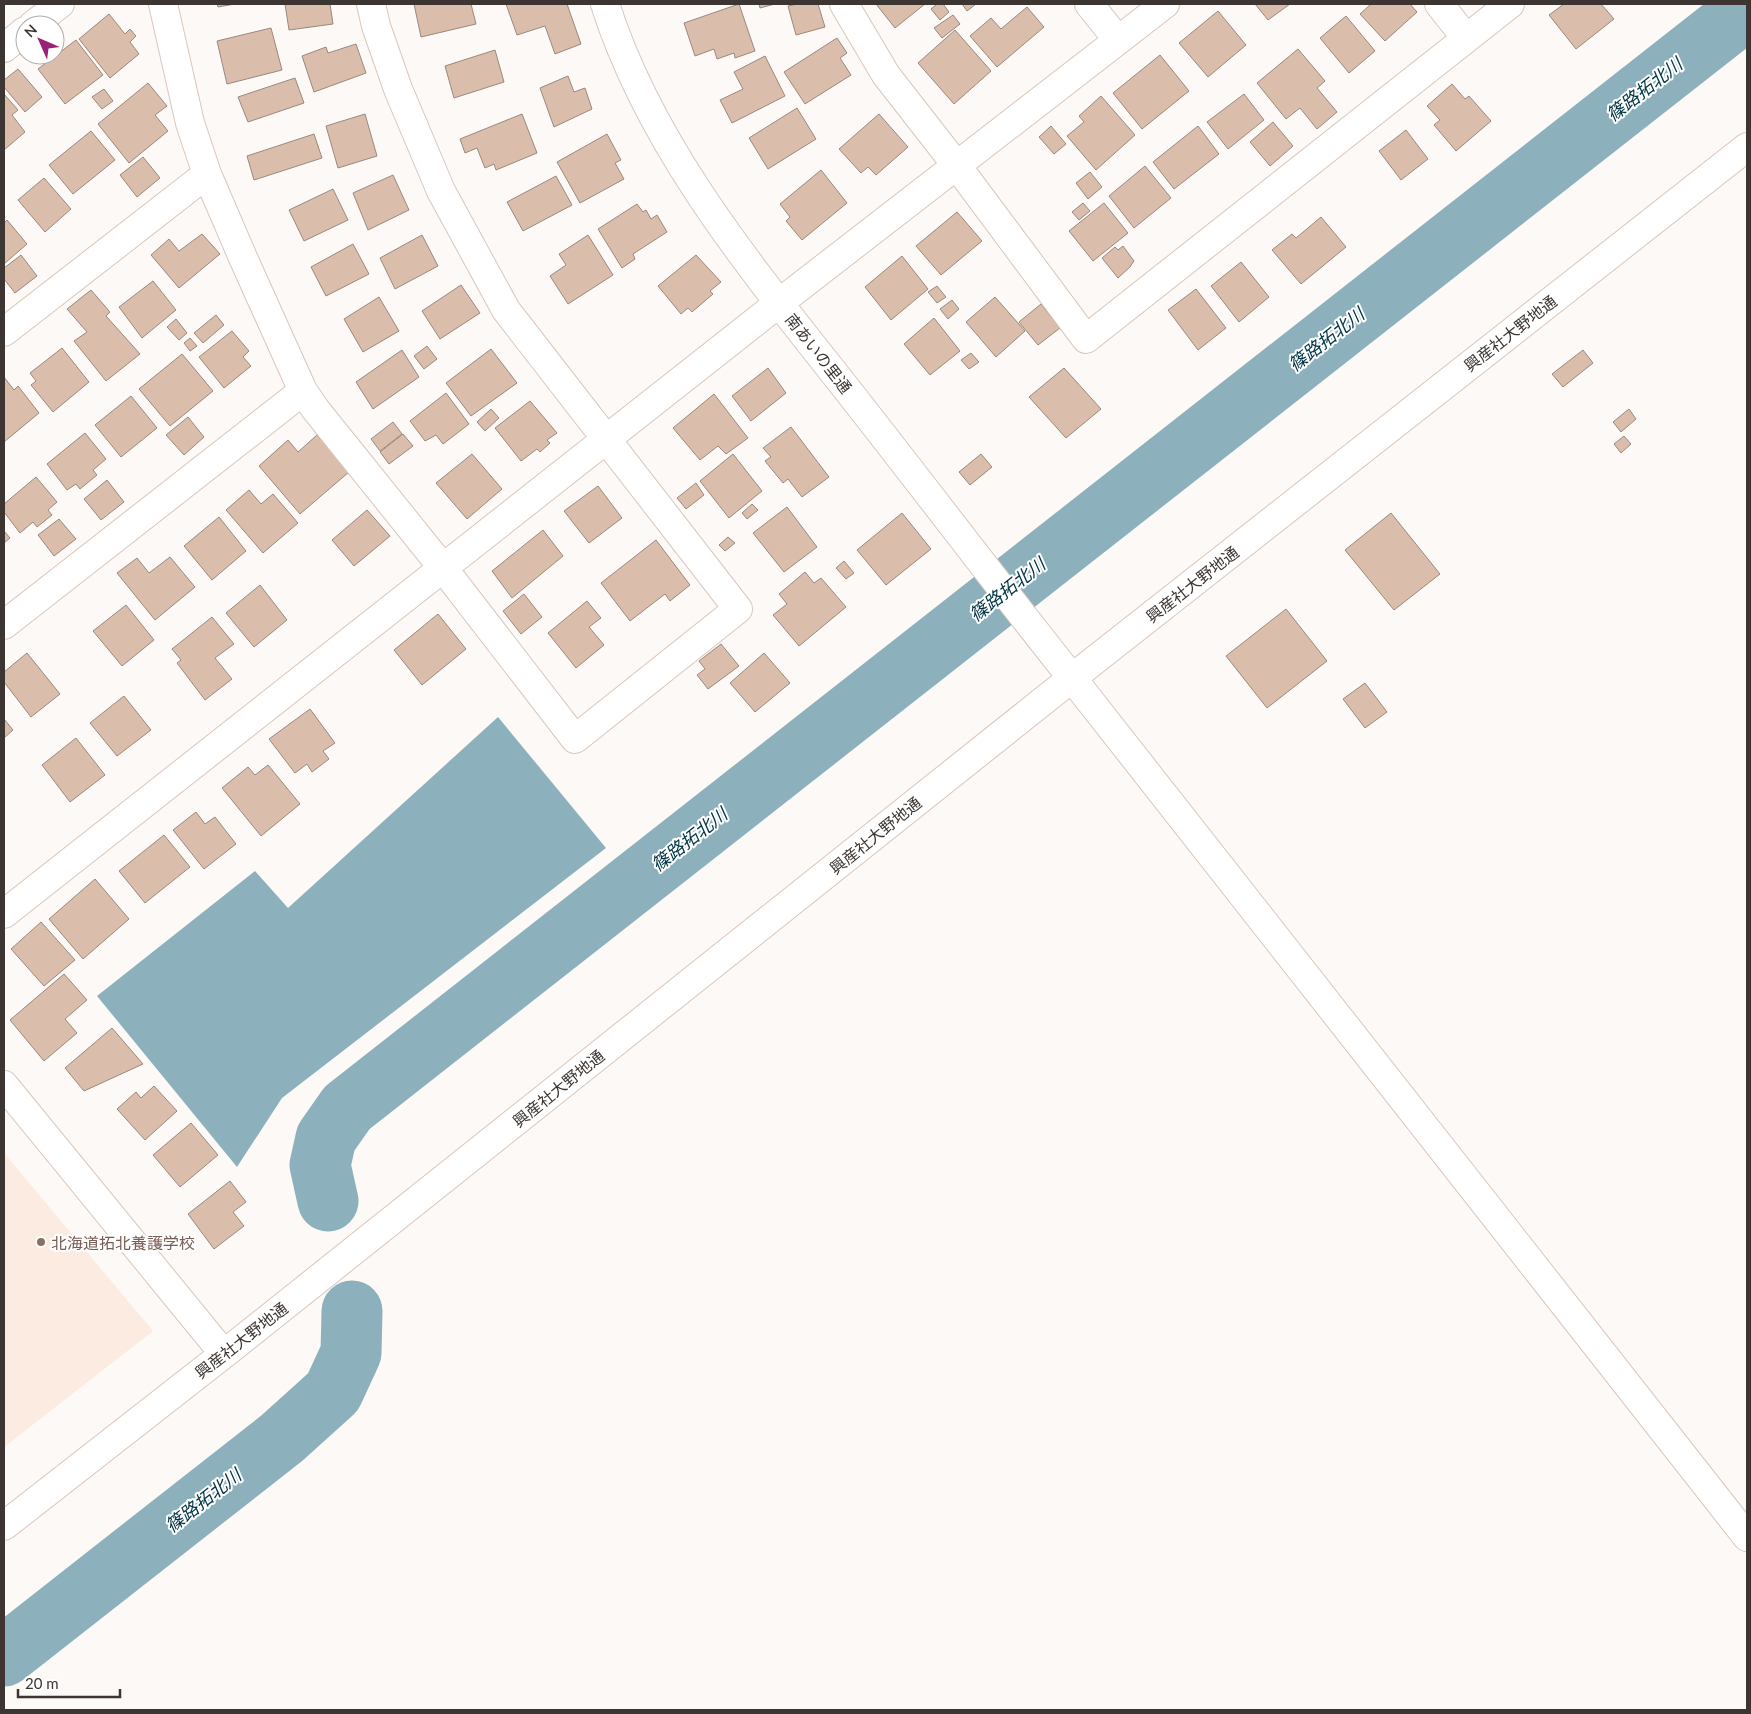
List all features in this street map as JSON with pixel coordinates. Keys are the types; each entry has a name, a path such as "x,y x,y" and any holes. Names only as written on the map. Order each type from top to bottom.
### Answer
{"street":[{"path":"46,15 60,4"},
{"path":"163,4 190,122 207,174 303,391 575,739 738,610 506,310 441,191 398,89 376,26 371,4"},
{"name":"南あいの里通","path":"605,4 611,23 651,113 720,222 779,302 1747,1537"},
{"path":"844,4 886,75 957,166 1086,339 1510,4"},
{"path":"1089,4 1117,40"},
{"path":"4,914 779,302 1165,4"},
{"path":"1439,4 1466,38"},
{"path":"4,48 15,39"},
{"name":"興産社大野地通","path":"4,1526 224,1354 1072,678 1747,147"},
{"path":"4,332 207,174"},
{"path":"4,625 303,391"},
{"path":"4,1085 224,1354"}],"shaded area":[{"name":"北海道拓北養護学校","path":"4,1153 153,1331 4,1447"}],"water":[{"path":"498,717 606,848 282,1098 237,1167 97,996 255,871 288,908"}],"building":[{"path":"217,4 235,4 218,7"},
{"path":"285,4 330,4 333,24 289,30"},
{"path":"414,4 471,4 476,24 421,37"},
{"path":"506,4 567,4 581,44 555,54 545,26 517,35"},
{"path":"739,4 755,51 735,58 734,53 717,59 714,49 695,56 684,23"},
{"path":"759,4 775,4 760,8"},
{"path":"818,4 825,27 796,35 788,6"},
{"path":"876,4 925,4 895,28"},
{"path":"937,4 943,4 949,12 940,20 931,9"},
{"path":"962,4 976,4 967,11"},
{"path":"1255,4 1290,4 1268,20"},
{"path":"1371,4 1410,4 1417,12 1385,41 1360,14"},
{"path":"1564,4 1601,4 1614,19 1576,49 1549,15"},
{"path":"1027,7 1044,27 997,67 970,36 991,18 1001,29"},
{"path":"1218,11 1246,45 1208,77 1179,43"},
{"path":"109,14 125,34 130,29 136,36 130,42 139,54 110,78 79,39"},
{"path":"953,15 960,24 942,38 934,28"},
{"path":"1346,16 1375,51 1349,73 1320,38"},
{"path":"271,28 282,70 227,84 217,41"},
{"path":"955,30 991,71 954,104 918,63"},
{"path":"837,38 847,53 840,58 851,75 805,104 784,72"},
{"path":"76,40 103,75 65,104 38,69 43,65 65,65 65,48"},
{"path":"356,44 366,73 314,92 302,56 326,47 328,53"},
{"path":"1298,49 1325,81 1317,88 1337,112 1317,129 1300,108 1286,119 1257,83"},
{"path":"495,50 504,82 454,98 445,66"},
{"path":"1160,55 1189,91 1142,129 1113,93"},
{"path":"765,56 785,96 732,123 720,100 743,89 734,72"},
{"path":"18,69 42,97 25,112 4,87 4,80"},
{"path":"568,76 574,92 585,88 592,109 554,127 540,88"},
{"path":"295,78 304,103 248,122 238,97"},
{"path":"148,83 167,106 155,115 168,131 129,163 98,124"},
{"path":"1452,84 1465,99 1469,96 1491,121 1456,151 1434,125 1440,120 1427,106"},
{"path":"104,89 113,101 102,109 92,97"},
{"path":"4,94 18,110 12,115 25,132 4,150"},
{"path":"1244,94 1264,120 1228,149 1207,122"},
{"path":"1101,96 1135,135 1096,170 1067,136 1084,122 1079,116"},
{"path":"797,108 816,139 768,169 749,138"},
{"path":"365,114 377,156 338,168 326,126"},
{"path":"522,114 537,153 496,170 494,164 485,168 477,148 465,153 460,139"},
{"path":"879,114 908,147 876,175 868,167 861,173 839,149"},
{"path":"1273,122 1293,146 1270,166 1250,142"},
{"path":"1051,126 1066,144 1054,154 1039,137"},
{"path":"1198,126 1219,154 1174,189 1153,162"},
{"path":"1406,130 1428,159 1401,180 1379,151"},
{"path":"91,131 115,160 73,194 49,165"},
{"path":"314,134 322,158 254,180 247,156"},
{"path":"607,134 621,160 615,163 624,179 580,203 557,162"},
{"path":"143,157 160,178 137,197 120,175"},
{"path":"1145,166 1171,198 1134,228 1109,196"},
{"path":"821,170 847,203 802,240 786,221 790,217 780,204"},
{"path":"1090,172 1102,187 1088,199 1076,183"},
{"path":"393,175 409,210 368,230 353,193"},
{"path":"556,176 572,205 523,231 507,202"},
{"path":"44,178 71,209 45,232 18,200"},
{"path":"333,189 348,220 304,241 289,210"},
{"path":"1083,203 1090,211 1079,220 1072,212"},
{"path":"1104,203 1128,233 1093,261 1069,231"},
{"path":"637,204 643,212 646,210 651,219 657,215 667,232 633,254 635,259 622,268 598,229"},
{"path":"957,212 982,241 941,275 916,246"},
{"path":"1321,217 1346,247 1301,284 1272,250 1292,234 1296,238"},
{"path":"7,220 27,244 4,264 4,223"},
{"path":"202,234 220,254 179,288 151,255 169,239 179,251"},
{"path":"422,235 438,266 395,289 380,258"},
{"path":"588,235 613,275 568,304 550,276 566,265 559,254"},
{"path":"353,244 369,274 326,296 311,267"},
{"path":"1123,246 1134,261 1118,278 1102,258 1115,247 1118,250"},
{"path":"21,255 37,276 15,293 4,279 4,268"},
{"path":"696,255 721,282 710,291 713,294 692,312 688,308 681,314 658,286"},
{"path":"902,256 928,289 891,320 865,287"},
{"path":"1241,262 1269,297 1239,322 1211,286"},
{"path":"153,281 176,310 142,338 119,307"},
{"path":"461,285 480,313 440,339 422,311"},
{"path":"937,286 946,297 937,303 928,292"},
{"path":"1196,289 1226,328 1198,350 1168,310"},
{"path":"91,290 110,312 106,316 140,354 106,381 74,341 87,332 67,309"},
{"path":"379,297 399,331 363,352 344,319"},
{"path":"995,297 1025,331 996,357 966,322"},
{"path":"952,300 959,309 948,319 940,309"},
{"path":"1041,304 1060,328 1038,345 1019,322"},
{"path":"216,315 224,325 203,343 194,333"},
{"path":"934,318 960,351 930,375 904,344"},
{"path":"176,319 187,333 179,340 167,327"},
{"path":"232,331 249,351 243,357 251,366 224,388 199,357"},
{"path":"190,338 197,346 190,351 184,343"},
{"path":"427,346 437,359 424,369 414,356"},
{"path":"62,348 89,382 53,412 31,385 36,381 30,373"},
{"path":"491,349 517,383 471,416 446,383"},
{"path":"402,350 419,377 373,409 356,382"},
{"path":"1583,350 1593,363 1563,387 1552,374"},
{"path":"971,353 979,362 969,369 961,360"},
{"path":"182,354 213,391 170,426 139,389"},
{"path":"768,368 786,393 751,421 732,396"},
{"path":"1064,368 1101,409 1066,438 1029,397"},
{"path":"4,377 14,390 18,386 39,413 4,442"},
{"path":"446,393 469,424 443,444 436,435 425,441 410,421"},
{"path":"714,394 748,438 726,454 718,446 700,460 673,428"},
{"path":"131,396 157,428 121,457 95,425"},
{"path":"530,401 557,433 547,440 550,443 540,452 537,449 521,461 495,428"},
{"path":"491,409 499,418 485,431 477,422"},
{"path":"1629,409 1636,419 1621,432 1613,422"},
{"path":"188,417 204,437 184,455 166,435"},
{"path":"393,422 402,434 380,451 371,439"},
{"path":"791,427 829,477 802,497 788,479 783,483 765,461 771,457 763,448"},
{"path":"85,433 106,459 93,470 97,475 80,489 76,484 67,490 47,464"},
{"path":"403,434 413,446 389,464 380,452"},
{"path":"317,435 349,472 300,514 259,466 288,440 298,452"},
{"path":"1624,436 1631,444 1621,453 1614,444"},
{"path":"472,454 502,489 467,519 436,483"},
{"path":"733,454 762,491 729,518 700,481"},
{"path":"981,454 992,467 970,485 959,472"},
{"path":"36,477 57,502 48,510 52,515 37,527 33,522 20,533 4,512 4,504"},
{"path":"107,480 124,502 101,520 84,499"},
{"path":"696,483 704,495 686,509 677,498"},
{"path":"598,486 622,518 589,543 564,511"},
{"path":"249,490 261,504 273,494 298,523 263,553 226,510"},
{"path":"752,504 758,510 747,519 742,513"},
{"path":"787,507 817,547 784,572 753,533"},
{"path":"367,510 390,536 354,566 332,540"},
{"path":"902,513 931,549 886,585 857,550"},
{"path":"1391,513 1440,574 1394,610 1345,550"},
{"path":"219,517 246,551 212,580 184,546"},
{"path":"59,519 76,539 54,556 38,535"},
{"path":"543,530 563,556 512,598 492,571"},
{"path":"4,531 10,538 4,543"},
{"path":"728,537 735,543 725,551 719,545"},
{"path":"656,540 690,585 670,601 665,594 630,621 601,583"},
{"path":"170,557 195,587 155,620 117,573 137,558 149,573"},
{"path":"844,561 854,573 846,579 836,568"},
{"path":"805,572 814,583 821,578 846,607 799,646 773,615 787,604 779,594"},
{"path":"260,585 287,620 254,647 226,613"},
{"path":"524,594 542,617 521,634 503,611"},
{"path":"587,601 601,618 589,627 604,645 576,668 548,633"},
{"path":"126,605 154,640 122,666 93,631"},
{"path":"1286,609 1327,661 1267,708 1226,656"},
{"path":"438,614 466,649 422,685 394,650"},
{"path":"212,617 234,644 215,658 232,679 205,700 177,663 181,660 172,649"},
{"path":"721,644 739,666 708,689 697,675 705,669 699,661"},
{"path":"27,653 60,694 31,717 4,682 4,672"},
{"path":"764,653 790,683 755,712 730,683"},
{"path":"1365,683 1387,712 1365,728 1343,699"},
{"path":"124,696 151,730 117,756 90,723"},
{"path":"310,709 335,743 323,751 329,759 312,772 307,764 295,773 269,739"},
{"path":"4,719 13,730 4,738"},
{"path":"76,738 105,775 70,802 42,765"},
{"path":"268,765 300,804 261,836 222,788 248,767 255,775"},
{"path":"196,812 205,824 215,817 236,844 204,869 173,830"},
{"path":"164,835 190,867 145,903 119,871"},
{"path":"95,879 129,919 83,959 49,919"},
{"path":"41,922 75,960 44,986 11,949"},
{"path":"64,974 87,1000 65,1019 77,1033 44,1061 10,1020"},
{"path":"112,1028 143,1064 84,1091 65,1068"},
{"path":"154,1086 177,1111 145,1140 117,1109 136,1092 141,1098"},
{"path":"191,1123 218,1155 180,1187 153,1155"},
{"path":"230,1181 246,1202 233,1212 244,1226 214,1249 188,1214"}],"waterway":[{"name":"篠路拓北川","path":"328,1201 320,1165 326,1138 347,1108 1747,9"},
{"name":"篠路拓北川","path":"4,1656 282,1438 333,1392 351,1353 352,1311"}],"place":[{"name":"北海道拓北養護学校","path":"41,1242"}]}
